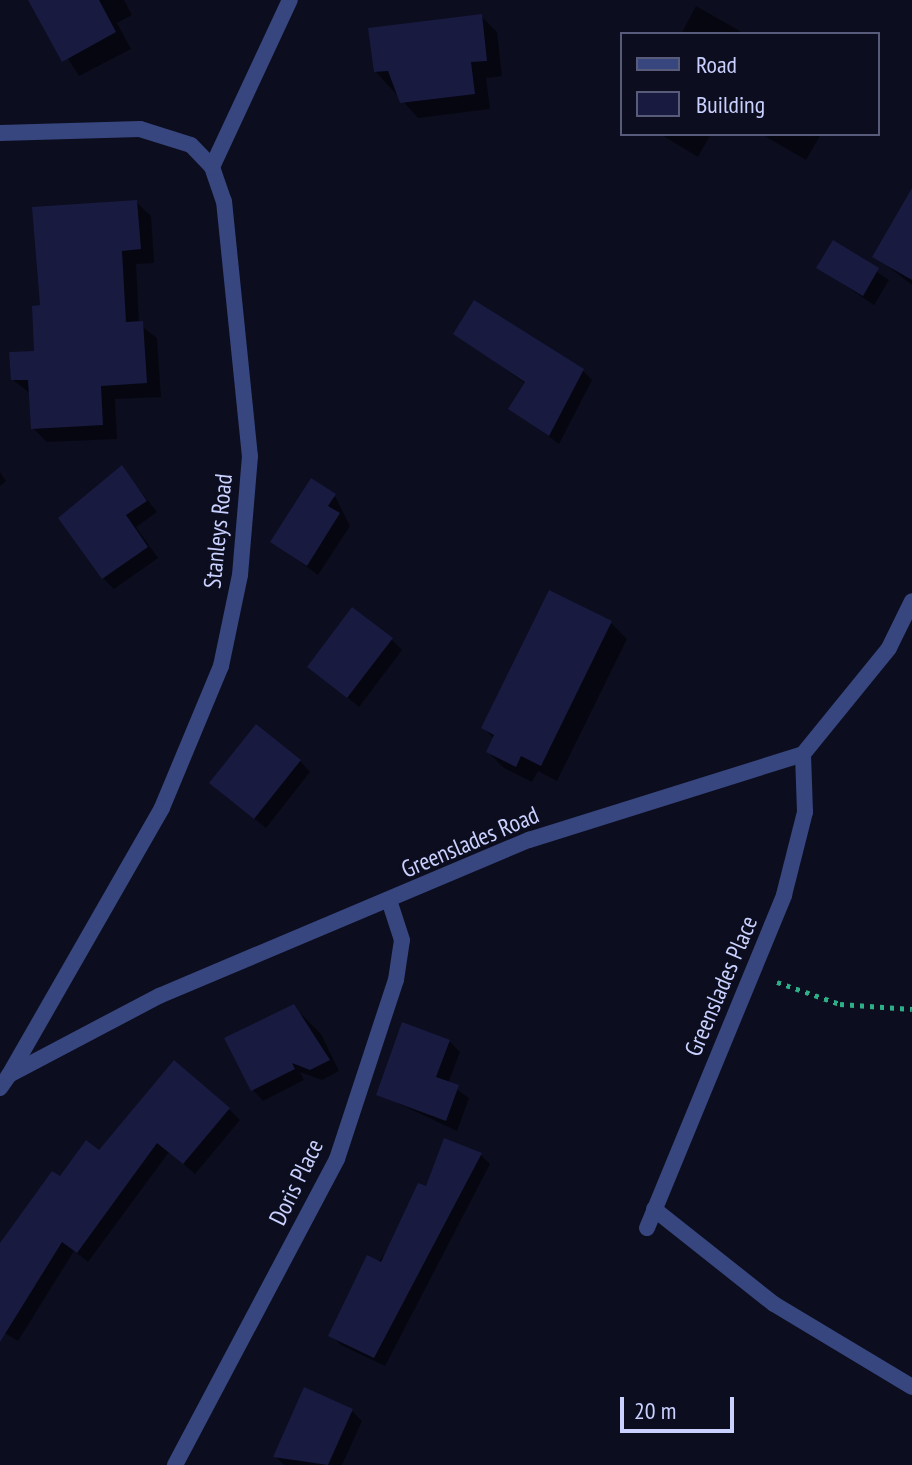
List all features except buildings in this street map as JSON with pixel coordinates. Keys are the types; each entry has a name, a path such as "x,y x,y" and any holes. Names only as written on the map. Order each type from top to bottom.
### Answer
{"street":[{"path":"0,133 140,129 191,145 212,167 290,0"},
{"name":"Stanleys Road","path":"5,1082 162,808 221,666 240,575 250,456 224,201 212,167"},
{"path":"803,754 889,648 912,601"},
{"name":"Greenslades Road","path":"5,1082 159,996 390,903 529,840 803,754"},
{"name":"Greenslades Place","path":"647,1228 784,895 805,812 803,754"},
{"name":"Doris Place","path":"175,1465 337,1159 396,980 402,940 390,903"},
{"path":"654,1209 774,1304 912,1387"}],"path":[{"path":"753,971 814,998 912,1009"}]}
